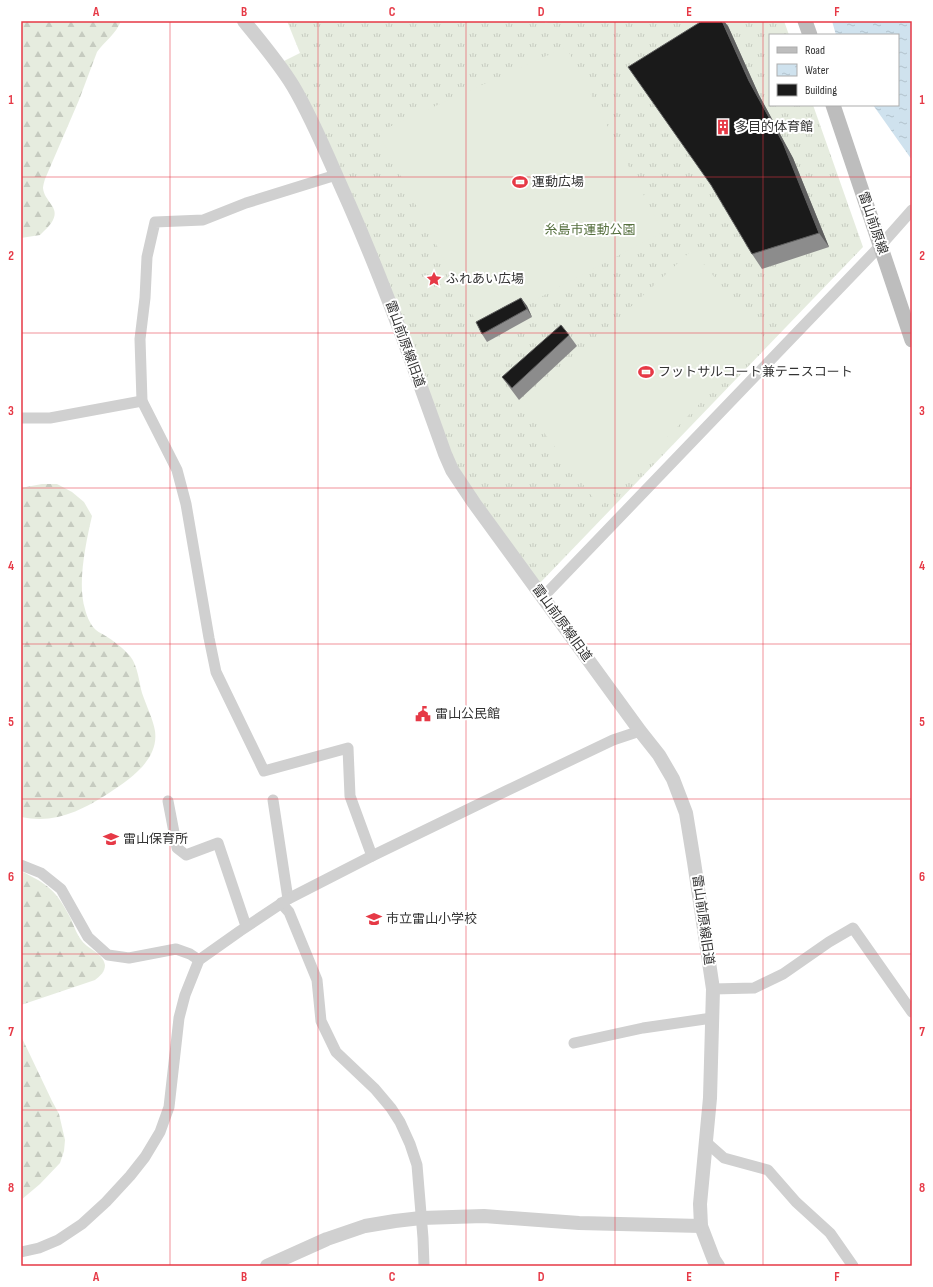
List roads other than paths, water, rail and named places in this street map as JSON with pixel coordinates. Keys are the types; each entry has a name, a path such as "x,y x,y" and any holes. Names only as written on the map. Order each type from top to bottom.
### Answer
{"main road":[{"path":"806,21 810,34"},
{"name":"雷山前原線","path":"833,106 912,340"}],"street":[{"name":"雷山前原線旧道","path":"244,21 293,85 314,126 373,260 452,470 640,731 659,755 673,779 686,813 713,989 710,1098 700,1204 701,1226 714,1260 718,1266"},
{"path":"336,175 246,203 204,220 155,222 147,257 145,298 140,339 142,401 177,470 186,504 216,672 264,771 348,748 350,796 372,856"},
{"path":"543,597 881,245 912,210"},
{"path":"21,418 50,418 142,401"},
{"path":"21,1252 40,1248 58,1240 82,1224 111,1197 130,1176 149,1151 160,1132 169,1107 179,1018 185,995 199,960 246,926 285,901 372,856 613,740 640,731"},
{"path":"273,800 285,901 317,980 321,1021 336,1052 375,1089 391,1108 400,1122 410,1144 417,1165 424,1266"},
{"path":"168,801 177,848 186,855 218,843 246,926"},
{"path":"21,865 41,873 61,889 88,937 108,954 129,958 176,949 190,954 199,960"},
{"path":"713,989 754,988 783,974 829,942 853,928 912,1012"},
{"path":"574,1043 643,1028 712,1018"},
{"path":"706,1142 724,1158 740,1164 768,1170 796,1202 830,1233 853,1266"},
{"path":"267,1266 326,1239 365,1226 421,1218 484,1216 579,1223 701,1226"}],"water":[{"path":"832,21 912,21 912,160 874,106 899,106 899,34 836,34"}],"place":[{"name":"多目的体育館","path":"723,127"},
{"name":"運動広場","path":"520,182"},
{"name":"ふれあい広場","path":"434,279"},
{"name":"フットサルコート兼テニスコート","path":"646,372"},
{"name":"雷山公民館","path":"423,714"},
{"name":"雷山保育所","path":"111,839"},
{"name":"市立雷山小学校","path":"374,919"}],"park label":[{"name":"糸島市運動公園","path":"590,230"}]}
